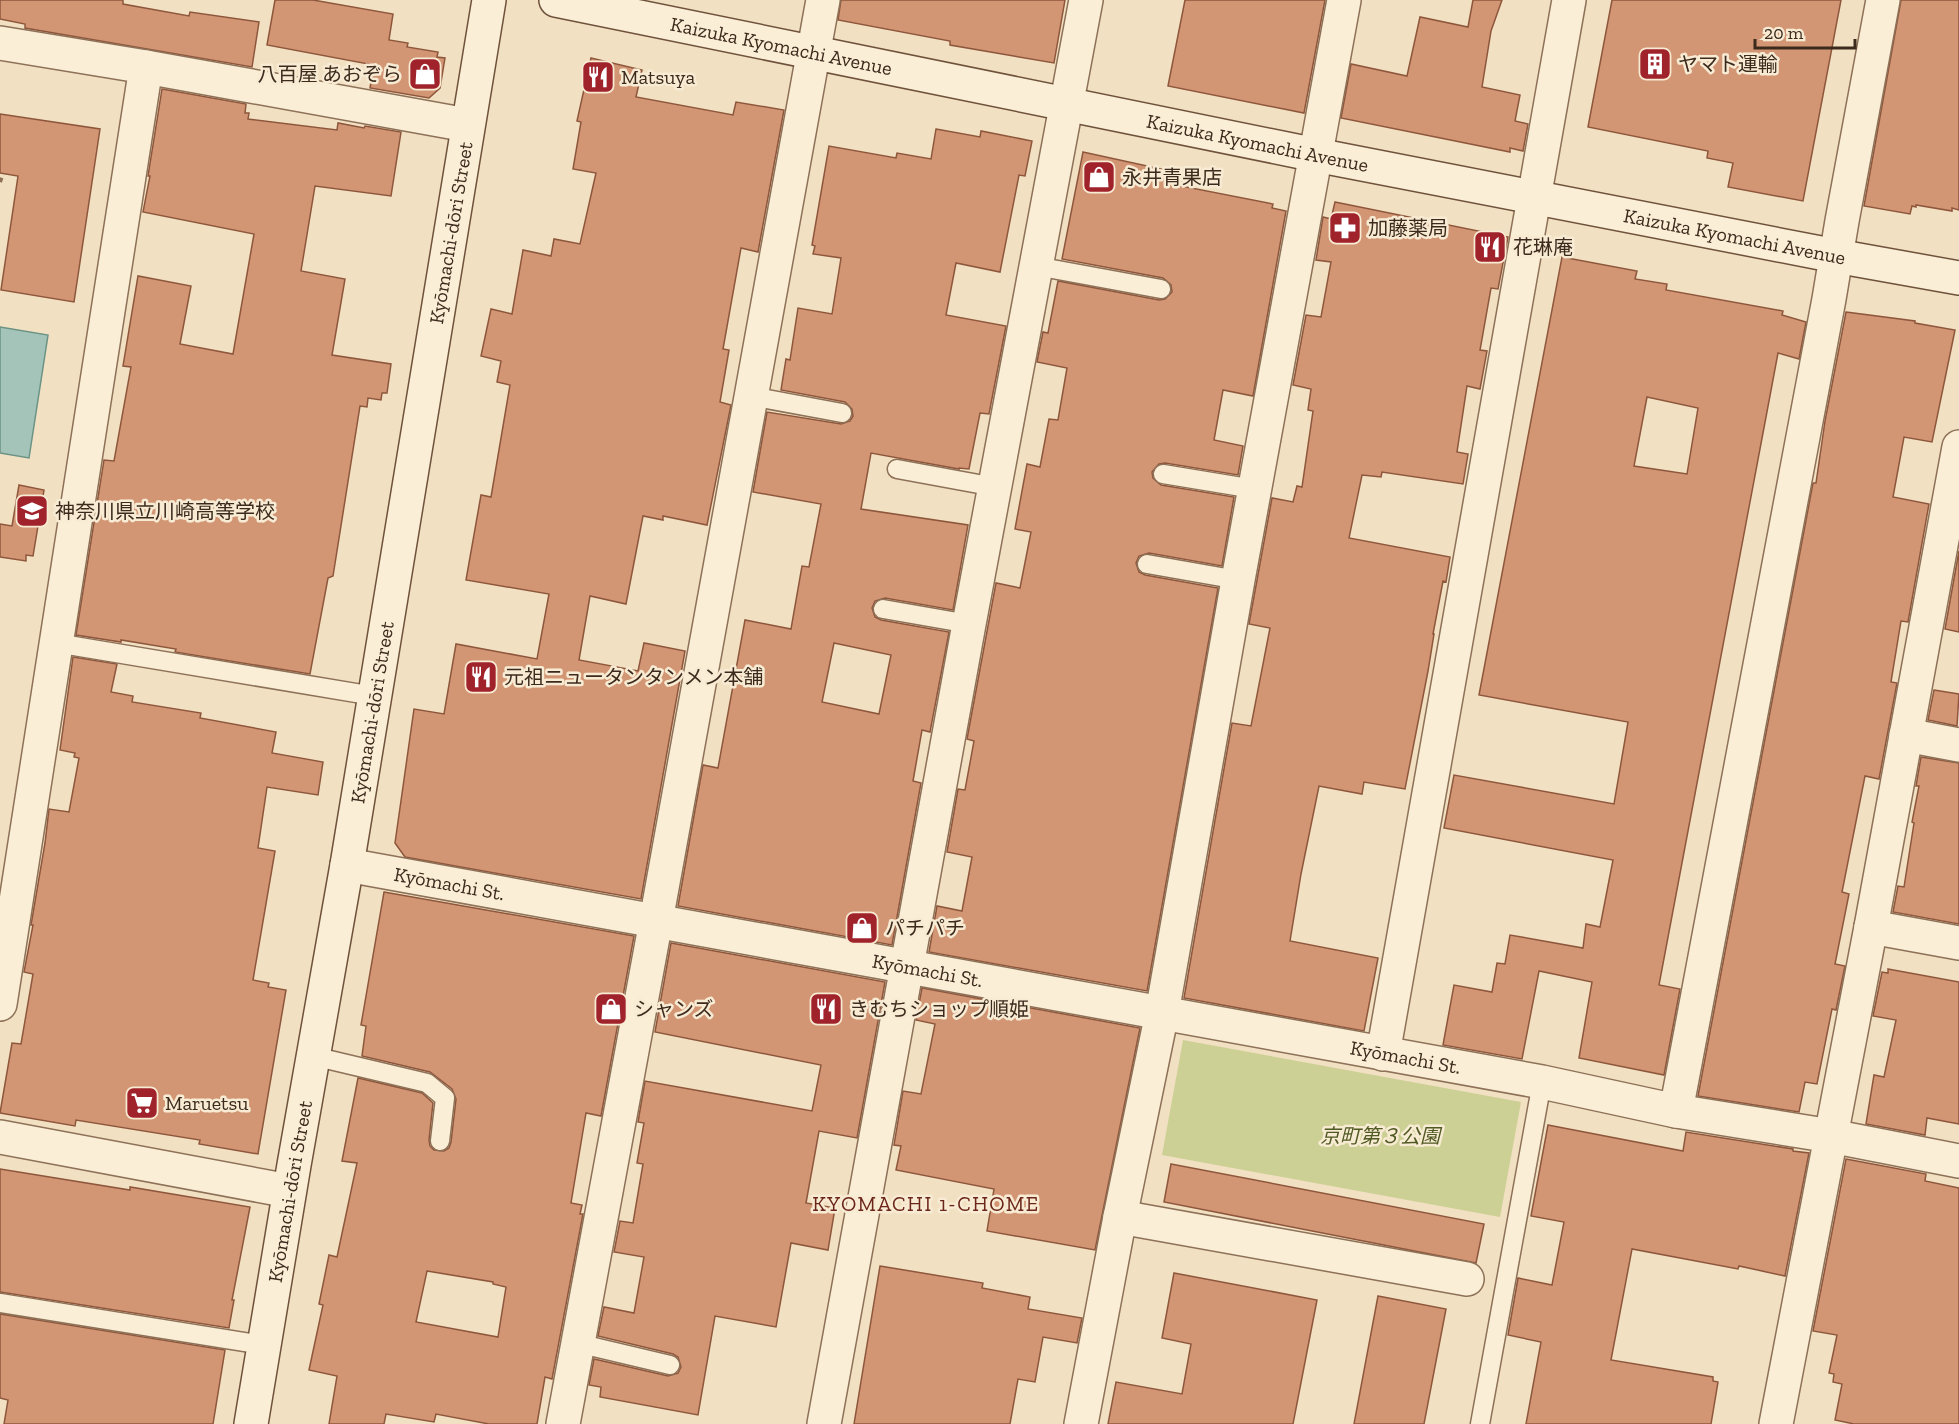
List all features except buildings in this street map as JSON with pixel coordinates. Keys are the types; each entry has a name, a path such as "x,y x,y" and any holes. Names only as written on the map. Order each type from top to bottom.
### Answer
{"street":[{"name":"Kyōmachi-dōri Street","path":"251,1424 289,1191 347,865 489,0"},
{"name":"Kaizuka Kyomachi Avenue","path":"556,0 1316,154 1959,278"},
{"path":"562,1424 823,0"},
{"path":"824,1424 969,624 1086,0"},
{"path":"1081,1424 1162,1013 1254,489 1344,0"},
{"path":"1383,1054 1569,0"},
{"path":"1676,1111 1883,0"},
{"path":"0,43 467,125"},
{"path":"0,1004 146,67"},
{"path":"1776,1424 1906,735 1951,538 1959,447"},
{"path":"1906,735 1959,745"},
{"name":"Kyōmachi St.","path":"347,865 1542,1082 1676,1111 1831,1136 1959,1161"},
{"path":"1871,927 1959,943"},
{"path":"0,1137 289,1191"},
{"path":"1120,1217 1467,1279"}],"lane":[{"path":"1036,266 1161,289"},
{"path":"750,396 842,413"},
{"path":"897,469 995,487"},
{"path":"1163,474 1254,489"},
{"path":"1147,564 1238,580"},
{"path":"883,609 969,624"},
{"path":"56,643 374,696"},
{"path":"313,1056 427,1083 445,1098 440,1141"},
{"path":"1480,1424 1542,1082"},
{"path":"0,1303 263,1345"},
{"path":"577,1343 670,1365"}],"path":[{"path":"0,182 2,176"}],"green space":[{"name":"京町第３公園","path":"1183,1040 1521,1102 1500,1217 1162,1155"}],"water":[{"path":"0,327 48,335 29,458 0,453"}],"place":[{"name":"ヤマト運輸","path":"1655,64"},
{"name":"八百屋 あおぞら","path":"425,74"},
{"name":"Matsuya","path":"598,77"},
{"name":"永井青果店","path":"1099,177"},
{"name":"加藤薬局","path":"1345,228"},
{"name":"花琳庵","path":"1490,247"},
{"name":"神奈川県立川崎高等学校","path":"32,511"},
{"name":"元祖ニュータンタンメン本舗","path":"481,677"},
{"name":"パチパチ","path":"862,928"},
{"name":"シャンズ","path":"611,1009"},
{"name":"きむちショップ順姫","path":"826,1009"},
{"name":"Maruetsu","path":"142,1103"}],"district":[{"name":"KYOMACHI 1-CHOME","path":"926,1204"}]}
